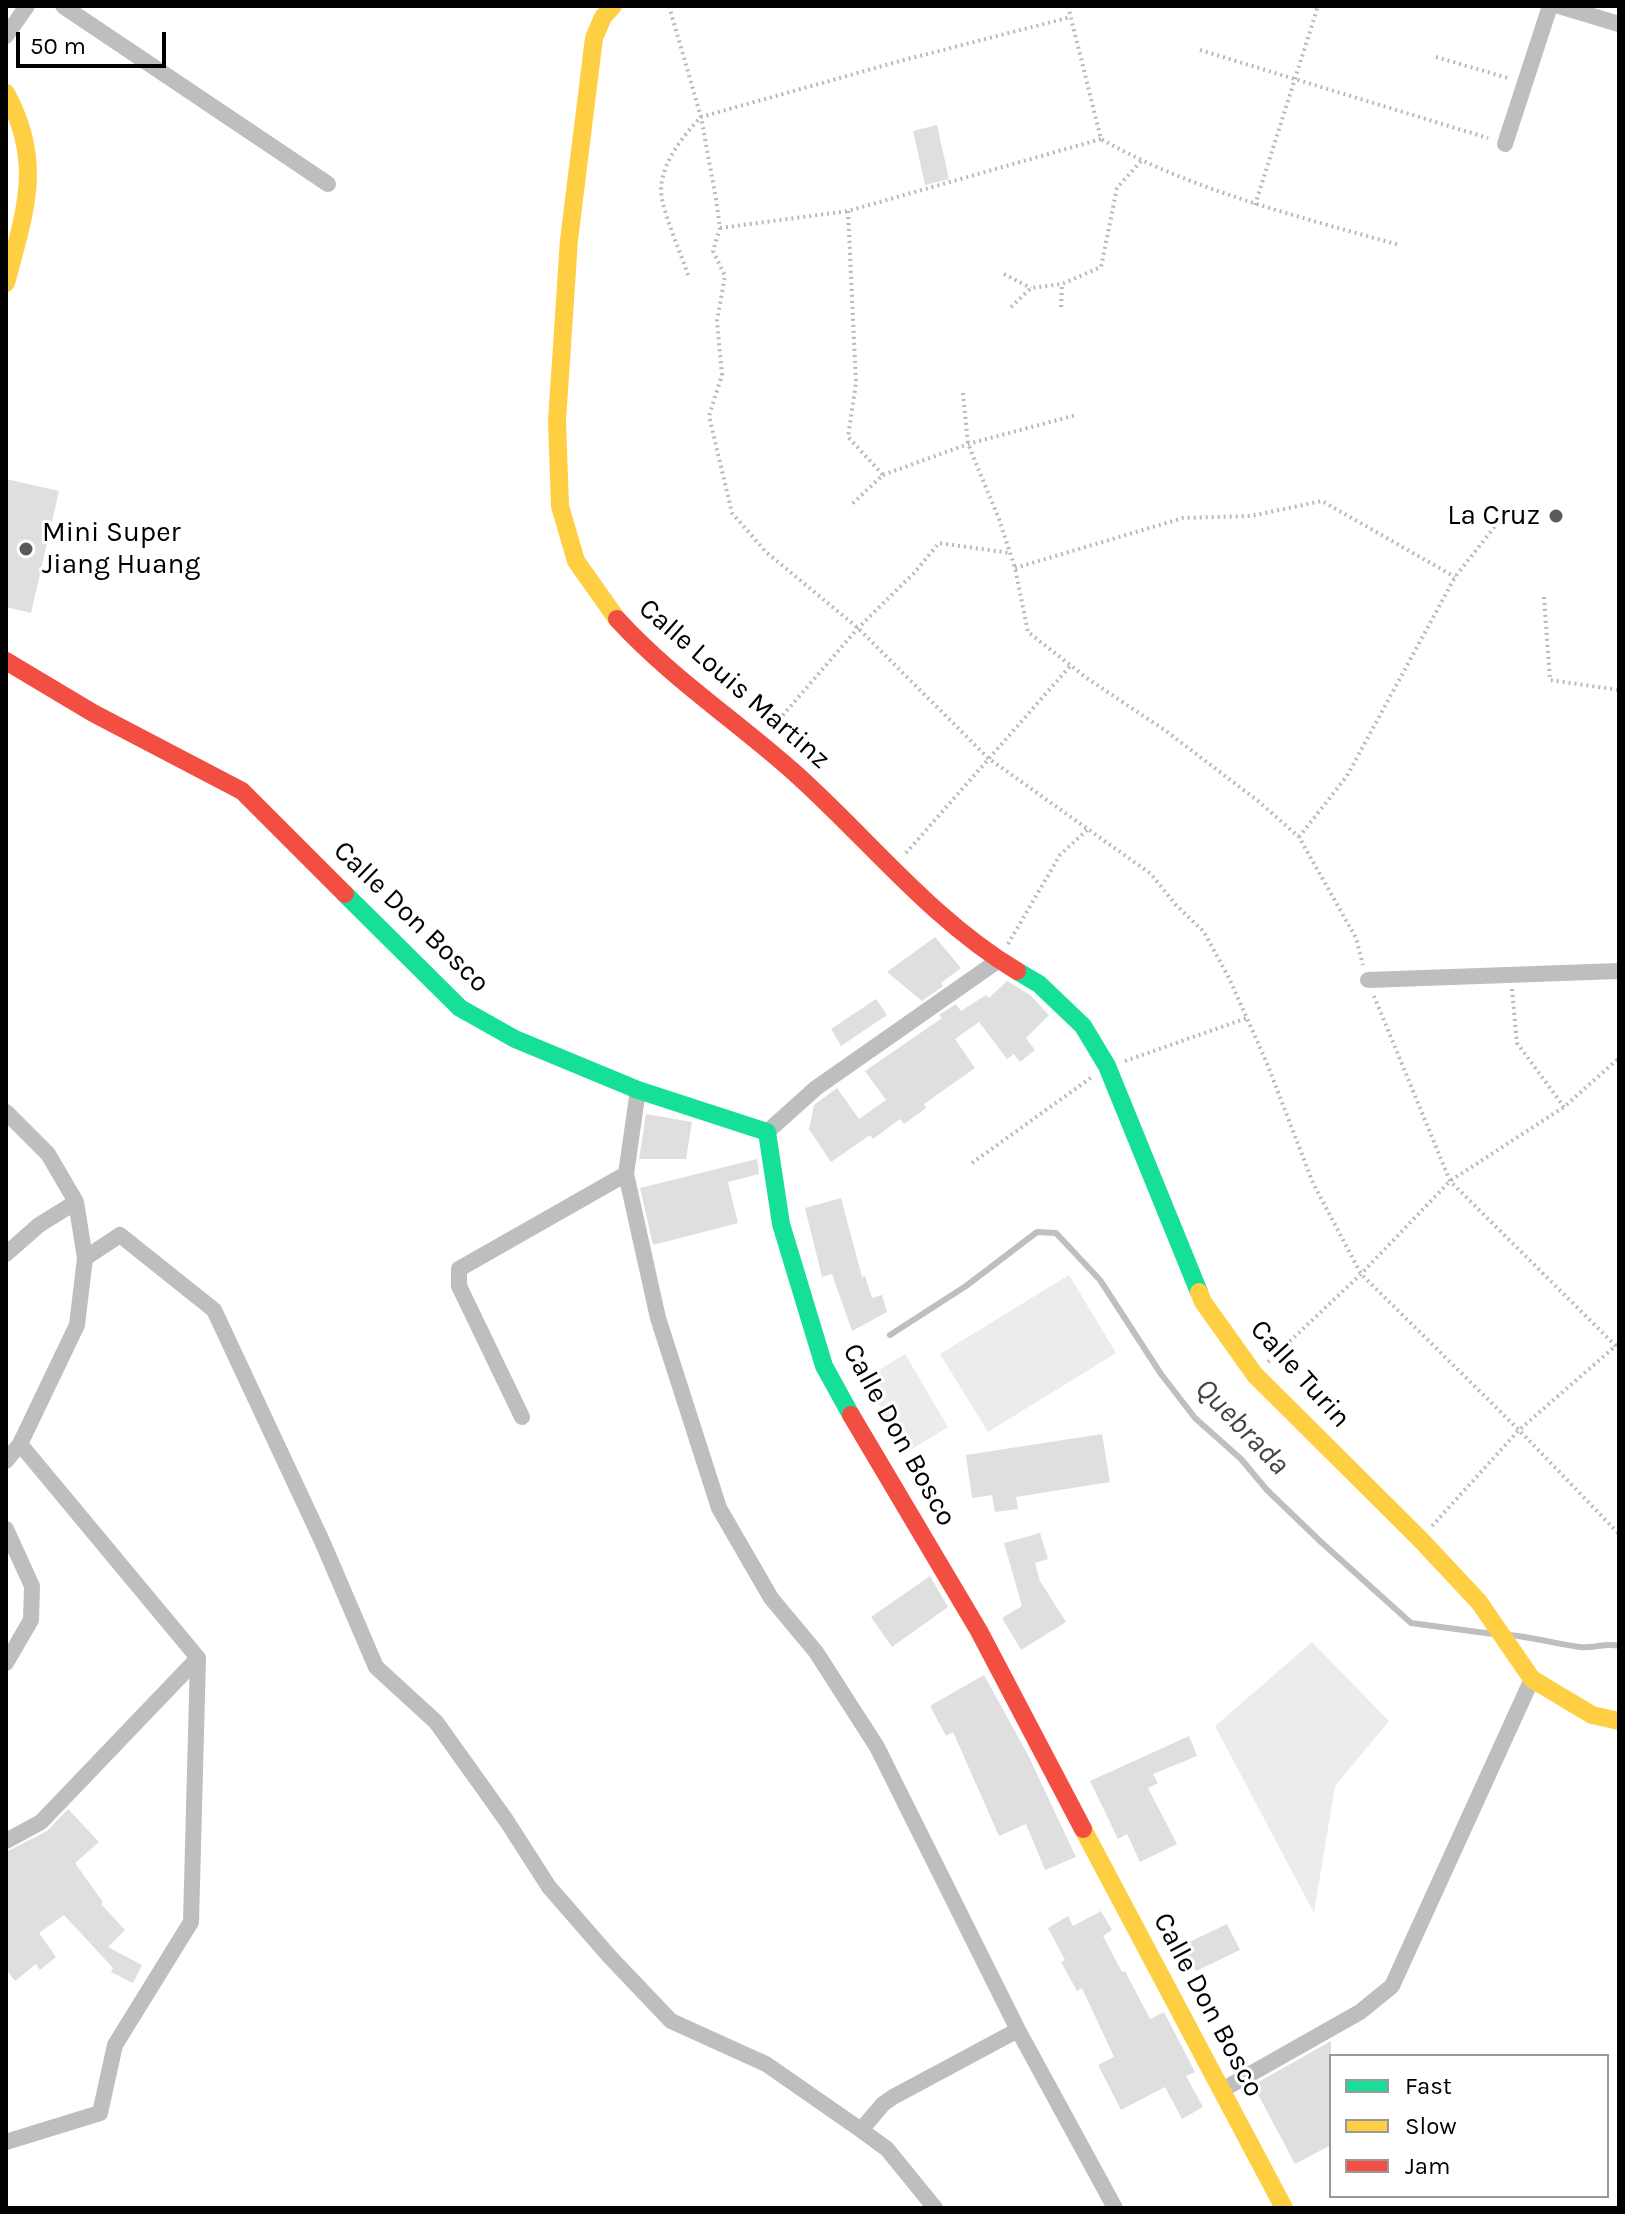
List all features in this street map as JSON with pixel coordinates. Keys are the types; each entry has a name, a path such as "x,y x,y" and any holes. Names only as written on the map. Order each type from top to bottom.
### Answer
{"street":[{"path":"6,36 27,6"},
{"path":"63,6 328,184"},
{"name":"Calle Louis Martinz","path":"613,6 603,17 594,38 569,240 557,421 560,506 576,561 608,609 646,651 797,775 946,919 999,960"},
{"path":"1505,144 1550,6"},
{"path":"1559,6 1619,24"},
{"path":"6,93 19,113 28,139 31,172 6,283"},
{"name":"Calle Don Bosco","path":"6,661 93,713 242,791 460,1008 515,1039 638,1090 767,1132 781,1224 824,1366 979,1631 1284,2208"},
{"path":"767,1132 816,1088 999,960"},
{"name":"Calle Turin","path":"999,960 1039,984 1083,1026 1107,1066 1203,1302 1255,1375 1479,1602 1532,1679 1592,1715 1619,1721"},
{"path":"1368,980 1619,971"},
{"path":"638,1090 626,1174 658,1318 719,1508 771,1598 816,1652 877,1747 1018,2030 1115,2208"},
{"path":"6,1112 48,1154 76,1202 85,1258 77,1325 20,1444 6,1461"},
{"path":"522,1417 459,1286 459,1269 626,1174"},
{"path":"6,1254 39,1225 76,1202"},
{"path":"85,1258 120,1235 214,1310 322,1541 376,1667 436,1722 549,1887 610,1957 671,2021 766,2064 887,2149 935,2208"},
{"path":"6,2142 100,2113 115,2045 191,1922 198,1658 20,1444"},
{"path":"6,1529 32,1586 31,1620 6,1663"},
{"path":"6,1841 41,1822 198,1658"},
{"path":"1222,2090 1360,2012 1392,1986 1532,1679"},
{"path":"861,2130 893,2097 1018,2030"}],"path":[{"path":"669,6 701,117 720,228 713,251 725,276 717,321 722,375 709,416 732,513 766,552 858,628 988,758 1151,874 1176,905 1204,932 1266,1061 1313,1183 1361,1274 1619,1534"},
{"path":"1068,6 1101,139"},
{"path":"1255,205 1318,6"},
{"path":"688,275 661,196 666,167 684,134 701,117 1071,17"},
{"path":"1200,50 1505,144"},
{"path":"1436,57 1525,83"},
{"path":"720,228 848,211 1101,139 1141,161 1255,205 1399,245"},
{"path":"1004,274 1031,288 1062,284 1101,267 1117,188 1141,161"},
{"path":"848,211 856,383 848,437 883,475"},
{"path":"1061,307 1062,284"},
{"path":"1011,307 1031,288"},
{"path":"963,393 968,444 1015,568 1028,632 1166,731 1258,801 1299,837 1356,938 1368,980 1450,1181 1618,1346 1519,1430 1420,1539"},
{"path":"852,504 883,475 968,444 1076,415"},
{"path":"1015,568 1183,518 1251,516 1322,501 1455,577"},
{"path":"1299,837 1347,776 1455,577 1511,506"},
{"path":"759,743 858,628 915,572 939,543 1010,553"},
{"path":"1544,597 1550,680 1619,690"},
{"path":"894,868 1071,665"},
{"path":"999,960 1060,855 1088,830"},
{"path":"1510,973 1517,1043 1564,1107"},
{"path":"972,1163 1107,1066 1247,1018"},
{"path":"1255,1375 1361,1274 1450,1181 1564,1107 1619,1058"}],"shaded area":[{"path":"1069,1275 1116,1353 988,1432 940,1354"},
{"path":"905,1354 948,1427 907,1452 864,1379"},
{"path":"1312,1642 1389,1721 1335,1786 1314,1913 1215,1726"}],"building":[{"path":"937,125 949,179 925,185 913,131"},
{"name":"Mini Super Jiang Huang","path":"6,479 59,491 31,613 6,607"},
{"path":"935,937 961,968 922,1001 887,972"},
{"path":"1007,981 1030,995 1049,1015 1026,1038 1035,1050 1020,1062 1014,1054 1007,1059 979,1022 955,1039 975,1068 924,1104 926,1108 904,1124 900,1119 873,1139 870,1135 831,1162 809,1129 814,1105 837,1088 859,1119 886,1100 865,1071 942,1018 939,1015 956,1004 961,1011 986,995 989,998"},
{"path":"876,999 887,1015 841,1046 831,1029"},
{"path":"646,1114 692,1122 686,1159 639,1159"},
{"path":"757,1159 759,1174 728,1182 738,1223 653,1245 640,1188"},
{"path":"841,1198 862,1277 865,1276 872,1298 882,1295 887,1312 852,1331 832,1274 822,1277 805,1208"},
{"path":"1102,1434 1110,1482 1016,1497 1018,1509 995,1512 992,1495 972,1498 966,1455"},
{"path":"1040,1533 1048,1559 1035,1563 1040,1581 1066,1622 1021,1650 1002,1618 1022,1606 1004,1543"},
{"path":"930,1576 948,1607 892,1647 871,1617"},
{"path":"984,1675 1028,1755 1076,1857 1045,1870 1026,1824 999,1836 953,1732 946,1736 930,1706"},
{"path":"1189,1736 1197,1756 1153,1774 1158,1783 1148,1788 1177,1844 1140,1862 1127,1834 1118,1839 1090,1781"},
{"path":"68,1809 99,1842 75,1863 103,1902 101,1904 125,1930 108,1947 142,1965 133,1983 111,1972 113,1968 64,1915 39,1933 56,1957 40,1970 36,1964 15,1981 6,1969 6,1852 47,1831"},
{"path":"1101,1911 1112,1930 1103,1936 1122,1972 1125,1971 1150,2019 1164,2012 1195,2072 1186,2076 1203,2107 1182,2119 1165,2087 1121,2110 1098,2065 1114,2057 1082,1988 1077,1991 1061,1962 1065,1960 1048,1928 1068,1916 1073,1926"},
{"path":"1227,1924 1240,1950 1196,1971 1183,1945"},
{"path":"1331,2041 1329,2146 1295,2164 1253,2085"}],"waterway":[{"name":"Quebrada","path":"890,1335 966,1286 1037,1232 1056,1233 1100,1280 1161,1374 1195,1418 1241,1459 1267,1490 1321,1542 1411,1623 1493,1634"},
{"name":"Quebrada","path":"1509,1635 1580,1647 1619,1646"}],"traffic: fast":[{"path":"345,894 460,1008 515,1039 638,1090 767,1132 781,1224 824,1366 851,1415"},
{"path":"1017,971 1039,984 1083,1026 1107,1066 1199,1292"}],"traffic: slow":[{"path":"613,6 603,17 594,38 569,240 557,421 560,506 576,561 617,619"},
{"path":"6,93 18,118 28,165 24,210 6,283"},
{"path":"1199,1292 1255,1375 1479,1602 1532,1679 1592,1715 1619,1721"},
{"path":"1083,1829 1284,2208"}],"traffic: jam":[{"path":"617,619 660,661 797,775 929,904 986,951 1017,971"},
{"path":"6,661 93,713 242,791 345,894"},
{"path":"851,1415 979,1631 1083,1829"}],"place":[{"name":"La Cruz","path":"1556,516"},
{"name":"Mini Super Jiang Huang","path":"26,549"}]}
